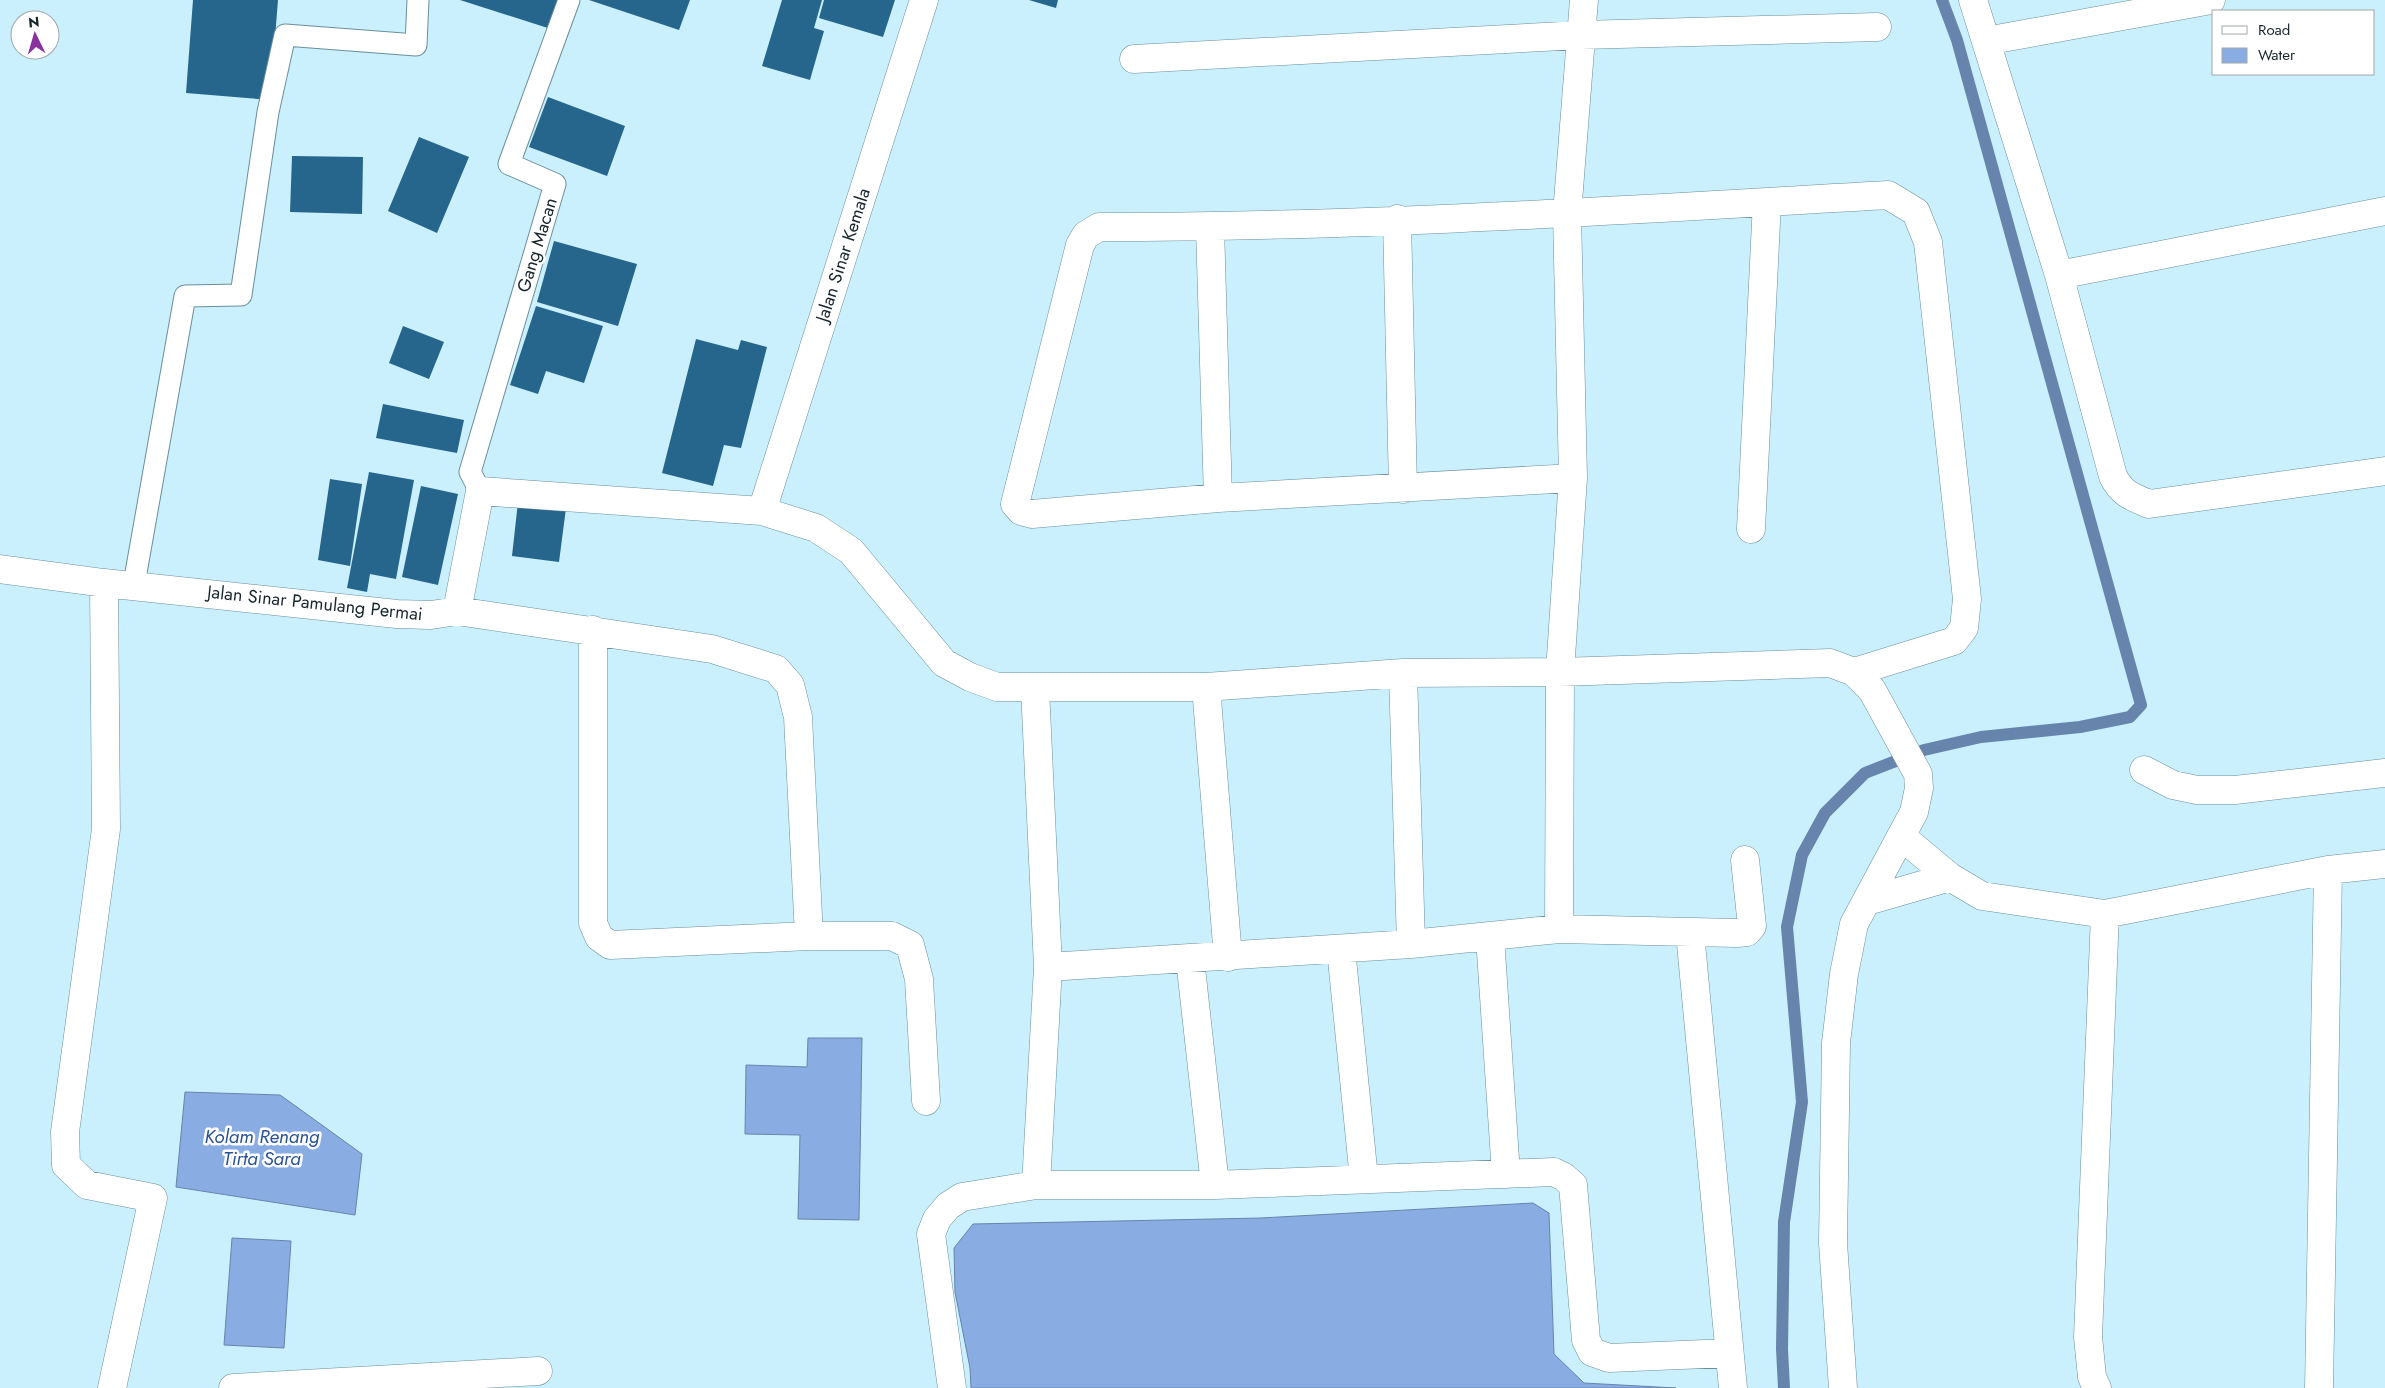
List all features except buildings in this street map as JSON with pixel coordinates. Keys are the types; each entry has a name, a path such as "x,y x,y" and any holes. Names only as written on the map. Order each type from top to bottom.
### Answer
{"street":[{"name":"Jalan Sinar Kemala","path":"762,511 924,0"},
{"path":"1559,929 1560,672 1573,478 1567,214 1584,0"},
{"path":"1973,0 2059,275 2118,485 2127,495 2149,504 2385,471"},
{"path":"1986,41 2211,0"},
{"path":"1134,59 1582,36 1877,27"},
{"path":"1573,478 1218,498 1032,514 1021,510 1014,504 1080,245 1086,235 1099,227 1210,227 1567,214 1888,195 1916,212 1928,242 1966,599 1964,628 1954,641 1854,672"},
{"path":"1751,529 1767,202"},
{"path":"2059,275 2385,211"},
{"path":"1397,219 1402,489"},
{"path":"1210,227 1218,498"},
{"path":"456,610 480,490 762,511 816,528 851,551 944,663 970,677 997,687 1206,687 1404,673 1560,672 1830,663 1854,672 1872,690 1899,738 1918,774 1919,788 1916,805 1854,924 1844,974 1836,1043 1833,1243 1843,1388"},
{"name":"Jalan Sinar Pamulang Permai","path":"0,569 104,583 134,584 398,614 431,615 456,610 712,649 776,669 790,685 798,717 809,936"},
{"path":"104,583 106,829 65,1132 66,1165 87,1185 153,1198 112,1388"},
{"path":"593,630 593,923 600,937 610,945 809,936 892,936 910,945 919,979 926,1101"},
{"path":"1404,673 1411,944"},
{"path":"1206,687 1228,958"},
{"path":"1035,688 1048,967 1036,1186"},
{"path":"2144,770 2173,785 2197,790 2235,790 2385,772"},
{"path":"1901,836 1950,877 1982,896 2105,914 2328,870 2385,864"},
{"path":"1048,967 1228,958 1490,938 1559,929 1690,933 1747,932 1752,926 1746,860"},
{"path":"2319,1388 2328,870"},
{"path":"1867,901 1950,877"},
{"path":"2097,1388 2092,1376 2088,1337 2105,914"},
{"path":"1690,933 1733,1388"},
{"path":"1490,938 1506,1174"},
{"path":"1341,949 1364,1179"},
{"path":"1190,959 1214,1185"},
{"path":"952,1388 931,1234 937,1219 948,1206 962,1197 1036,1186 1214,1185 1554,1172 1564,1177 1573,1185 1586,1340 1592,1352 1609,1358 1729,1353"},
{"path":"233,1388 538,1371"}],"lane":[{"path":"134,584 185,296 241,294 268,112 285,35 416,45 418,0"},
{"name":"Gang Macan","path":"480,490 470,472 555,184 509,164 569,0"}],"water":[{"path":"808,1038 862,1038 859,1220 798,1219 800,1135 745,1134 746,1065 807,1067"},
{"name":"Kolam Renang Tirta Sara","path":"185,1092 280,1095 362,1154 355,1215 176,1187"},
{"path":"1533,1203 1549,1213 1554,1354 1584,1383 1676,1388 971,1388 970,1368 955,1292 954,1248 973,1224 1261,1218"},
{"path":"232,1238 291,1241 284,1348 224,1345"}],"waterway":[{"path":"1784,1388 1782,1349 1784,1222 1802,1102 1787,927 1802,855 1825,813 1865,773 1924,750 1981,737 2080,727 2130,717 2141,705 1957,40 1942,0"}]}
